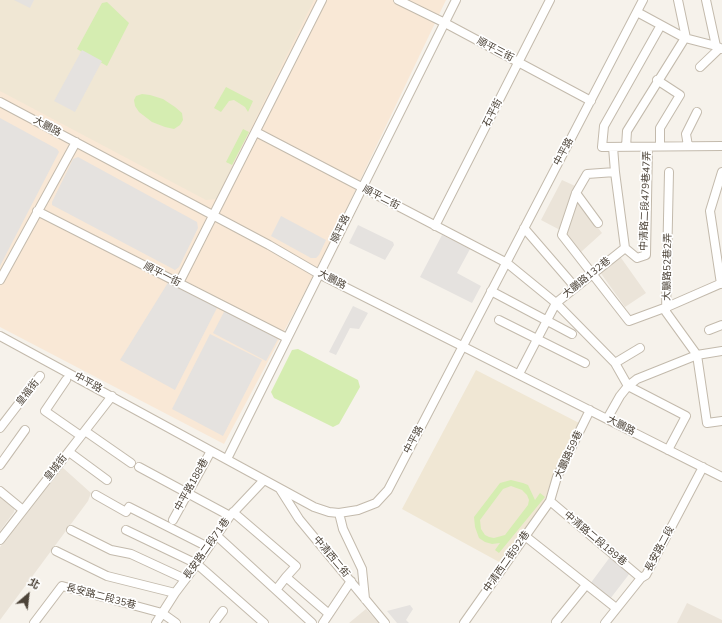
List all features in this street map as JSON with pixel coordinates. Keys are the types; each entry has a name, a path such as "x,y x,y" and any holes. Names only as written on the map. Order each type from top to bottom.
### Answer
{"street":[{"path":"179,283 322,0"},
{"name":"順平三街","path":"398,0 445,23 591,101"},
{"name":"順平路","path":"227,459 456,0"},
{"name":"石平街","path":"435,226 550,0"},
{"name":"中平路","path":"0,336 314,507 329,512 339,513 358,510 376,502 384,495 507,263 643,0"},
{"path":"626,147 627,131 657,80 685,38 678,0"},
{"path":"706,0 719,48"},
{"path":"637,12 685,38 719,48"},
{"path":"661,25 604,126 602,147 722,146"},
{"path":"700,67 719,48"},
{"path":"657,80 680,95 660,128 660,146"},
{"name":"大鵬路","path":"0,102 214,216 319,274 722,477"},
{"path":"688,146 686,134 697,112"},
{"name":"順平二街","path":"256,132 507,263 556,303 614,364 628,386"},
{"path":"0,280 76,142"},
{"name":"中清路二段479巷47弄","path":"625,248 637,258 646,255 648,146"},
{"path":"613,147 625,248"},
{"path":"615,172 588,174 576,193 562,235 629,322 721,284 710,211 722,172"},
{"name":"大鵬路52巷2弄","path":"669,172 666,312 697,356 706,423 722,421"},
{"path":"576,193 598,223"},
{"name":"順平一街","path":"37,211 287,338"},
{"path":"524,228 575,287"},
{"name":"大鵬路132巷","path":"518,374 556,303 625,248"},
{"path":"492,291 572,334"},
{"path":"499,320 585,363"},
{"path":"709,330 722,326"},
{"path":"614,364 640,348"},
{"path":"607,419 620,396 628,386 636,380 697,356 722,351"},
{"name":"皇福街","path":"0,428 40,376"},
{"path":"66,380 44,411 131,463"},
{"path":"628,386 686,416 668,450"},
{"name":"皇城街","path":"0,540 112,396"},
{"name":"大鵬路59巷","path":"550,500 558,476 590,410"},
{"path":"0,465 25,430"},
{"name":"中平路188巷","path":"173,520 211,450"},
{"path":"69,452 107,480"},
{"path":"139,467 187,493 231,514 296,566 276,590"},
{"name":"長安路二段","path":"605,623 641,578 646,575 703,467"},
{"name":"長安路二段71巷","path":"159,620 174,593 197,564 231,514 264,480"},
{"name":"中清西二街","path":"280,488 299,519 385,623"},
{"path":"0,491 23,510"},
{"path":"96,495 126,512 129,507 208,547"},
{"name":"中清西二街92巷","path":"464,623 550,500"},
{"name":"中清路二段189巷","path":"550,500 641,578"},
{"path":"339,513 343,529 362,568 365,599"},
{"path":"71,530 111,550 131,554 186,579"},
{"path":"126,530 197,564 264,623"},
{"path":"216,536 312,623"},
{"path":"525,536 616,608"},
{"path":"56,551 107,576 174,593"},
{"path":"286,577 329,614"},
{"path":"323,623 350,581"},
{"path":"556,622 586,585"},
{"name":"長安路二段35巷","path":"34,623 62,586 159,620"},
{"path":"214,623 223,610"},
{"path":"159,620 176,623"}],"shaded area":[{"path":"0,0 446,0 323,258 224,444 0,327"},
{"path":"0,0 314,0 216,199 206,200 0,91"},
{"path":"14,0 34,0 30,8"},
{"path":"82,50 102,61 75,112 54,101"},
{"path":"0,118 57,149 59,152 0,266"},
{"path":"78,157 197,222 198,228 179,267 175,270 52,205 52,202 73,159"},
{"path":"562,180 575,186 560,230 541,220"},
{"path":"577,201 602,233 581,252 565,232"},
{"path":"281,216 326,240 316,258 311,258 271,236"},
{"path":"358,225 393,242 394,245 385,260 349,243"},
{"path":"442,235 470,249 457,273 481,286 472,303 420,277"},
{"path":"619,255 646,293 625,307 600,272"},
{"path":"169,281 218,306 175,390 120,360"},
{"path":"353,306 368,313 359,329 350,328 336,355 329,352"},
{"path":"225,310 278,339 266,361 213,333"},
{"path":"210,334 262,360 223,436 172,409"},
{"path":"476,370 583,425 548,496 501,563 402,509"},
{"path":"62,467 91,493 88,501 0,620 0,547"},
{"path":"0,493 15,504 14,512 0,531"},
{"path":"610,557 630,573 610,599 590,584"},
{"path":"687,603 722,620 722,623 677,623"},
{"path":"410,605 413,609 406,620 409,623 397,623 387,611"},
{"path":"366,609 379,623 349,623"}],"green space":[{"path":"107,2 129,23 107,66 77,49 102,3"},
{"path":"226,87 253,101 248,112 245,107 234,100 229,101 221,112 214,108"},
{"path":"142,94 163,99 175,107 182,113 183,120 180,125 174,129 165,127 152,122 139,112 135,106 134,100 136,96"},
{"path":"243,129 249,132 232,165 226,162"},
{"path":"298,349 358,380 360,387 339,424 333,427 274,398 271,392 292,350"},
{"path":"511,480 523,483 528,485 535,500 540,493 545,497 499,553 495,550 500,543 492,544 479,538 475,527 474,517 500,483","holes":["511,486 522,490 527,495 529,500 528,505 505,535 494,538 485,535 481,529 480,520 503,489"]}]}
